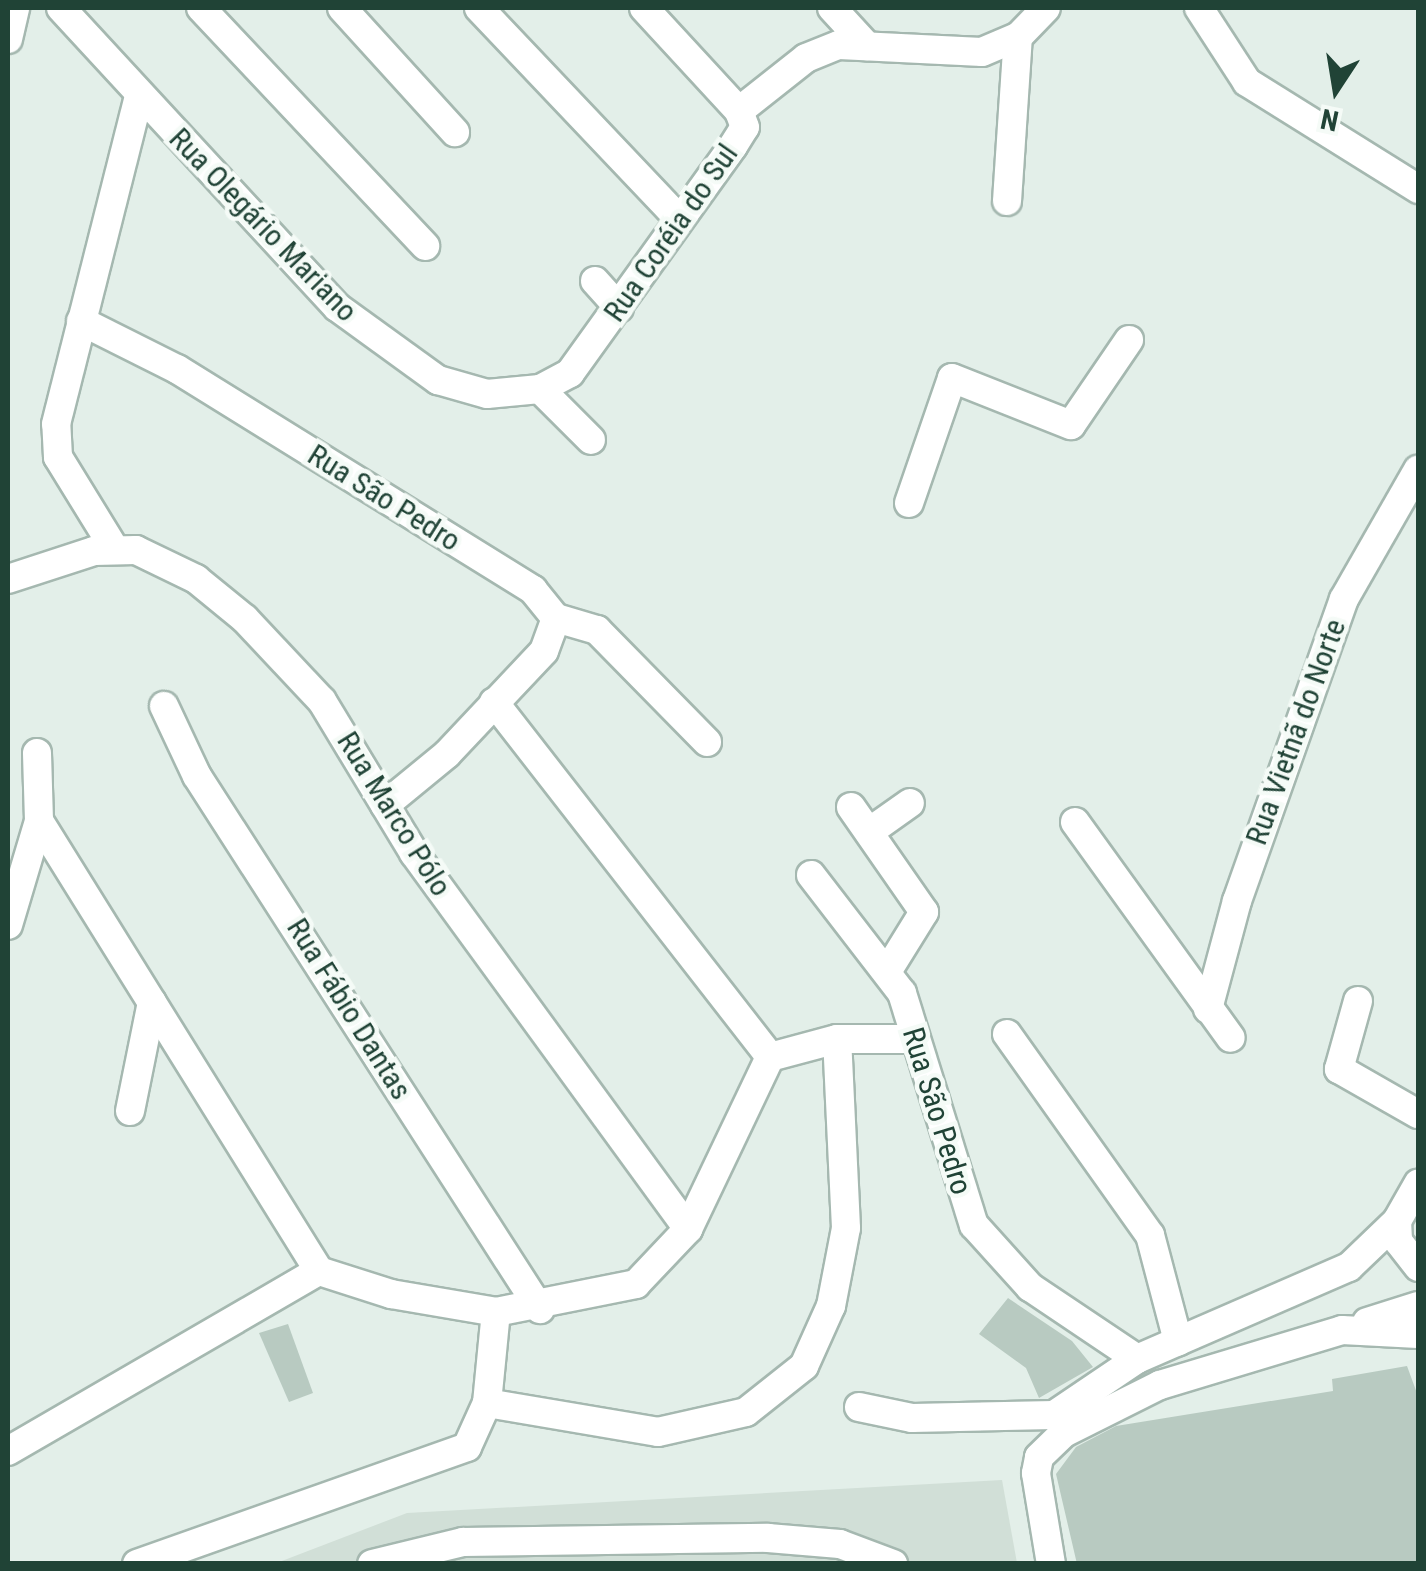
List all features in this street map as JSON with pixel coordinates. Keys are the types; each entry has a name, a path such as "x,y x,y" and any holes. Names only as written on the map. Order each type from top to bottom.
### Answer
{"street":[{"path":"8,39 15,8"},
{"name":"Rua Olegário Mariano","path":"61,8 289,261 406,362 462,390 544,379"},
{"path":"201,8 425,246"},
{"path":"342,8 455,132"},
{"path":"479,8 679,218"},
{"path":"644,8 739,110"},
{"path":"832,8 868,46"},
{"path":"1007,202 1018,37 1046,8"},
{"path":"1199,8 1247,82 1418,189"},
{"name":"Rua Coréia do Sul","path":"544,379 619,308 744,127 739,110 819,50 868,46 956,54 1018,37"},
{"path":"114,548 58,456 56,424 139,95"},
{"path":"595,281 619,308"},
{"name":"Rua São Pedro","path":"81,322 177,370 533,590 556,618 597,630 707,742"},
{"path":"910,503 952,378 1071,425 1129,340"},
{"path":"544,379 591,440"},
{"name":"Rua Vietnã do Norte","path":"1208,1008 1237,900 1331,633 1359,563 1418,470"},
{"name":"Rua Marco Pólo","path":"8,579 114,548 164,560 245,619 322,701 385,805 688,1229"},
{"path":"385,805 544,652 556,618"},
{"path":"494,702 770,1057"},
{"name":"Rua Fábio Dantas","path":"164,706 197,776 540,1309"},
{"path":"8,925 39,821 37,752"},
{"path":"869,832 910,803"},
{"path":"851,808 924,912 888,970"},
{"path":"39,821 320,1271 390,1294 496,1312 540,1309 636,1284 688,1229 770,1057 836,1039 915,1039"},
{"path":"1074,822 1231,1038"},
{"name":"Rua São Pedro","path":"810,875 888,970 915,1039 956,1186 998,1259 1137,1359"},
{"path":"1358,1001 1339,1068 1418,1114"},
{"path":"130,1111 152,1002"},
{"path":"1007,1034 1150,1236 1178,1341"},
{"path":"487,1403 658,1432 746,1412 804,1366 831,1306 846,1228 836,1039"},
{"path":"859,1408 912,1418 1025,1421 1095,1394 1137,1359 1331,1277 1372,1251 1398,1221 1418,1184"},
{"path":"1398,1221 1398,1242 1418,1267"},
{"path":"8,1451 320,1271"},
{"path":"1051,1564 1036,1473 1049,1444 1160,1384 1418,1306"},
{"path":"137,1564 456,1454 478,1431 487,1403 496,1312"},
{"path":"1342,1330 1418,1334"},
{"path":"372,1564 463,1542 768,1538 840,1544 893,1564"}],"shaded area":[{"path":"1002,1480 1017,1563 274,1564 407,1513"}],"building":[{"path":"1008,1298 1072,1341 1093,1367 1039,1398 1026,1368 979,1334"},
{"path":"288,1324 313,1393 289,1402 259,1333"},
{"path":"1407,1366 1418,1396 1418,1564 1077,1564 1056,1474 1076,1447 1116,1426 1333,1391 1332,1379"}]}
